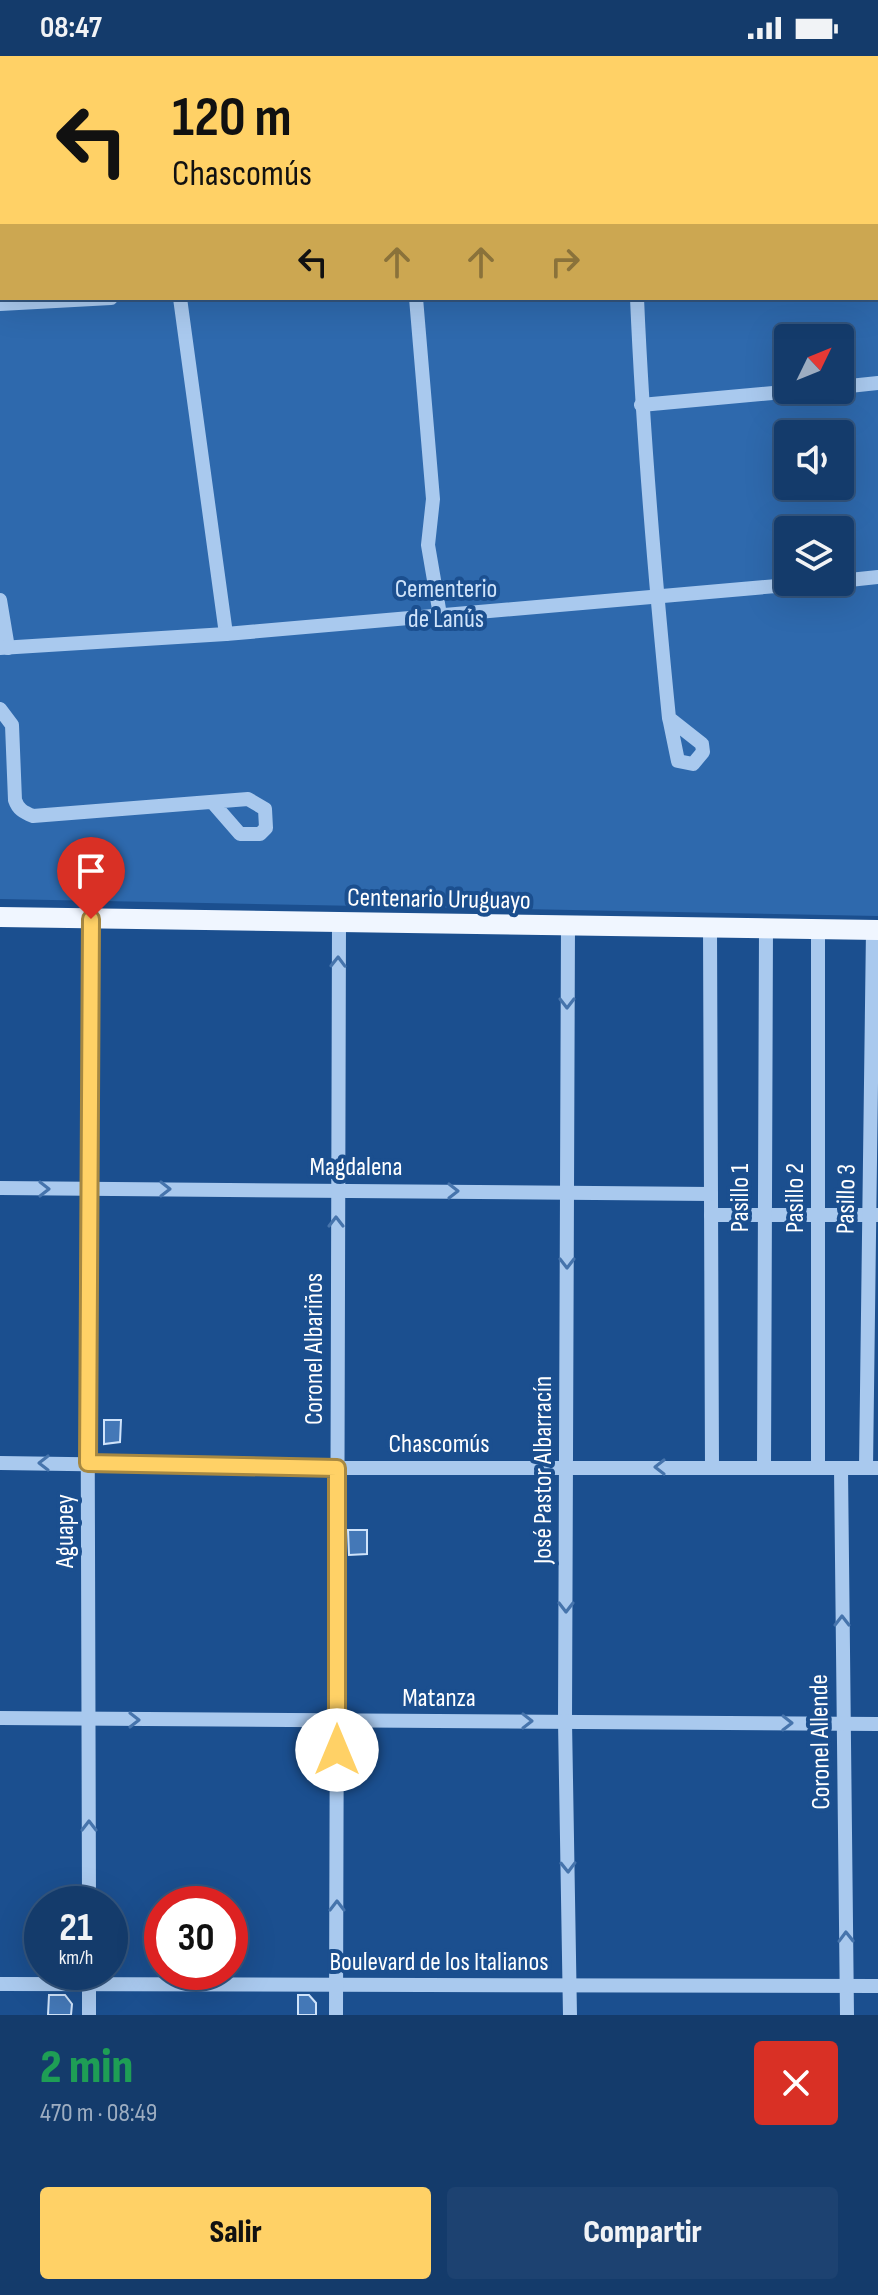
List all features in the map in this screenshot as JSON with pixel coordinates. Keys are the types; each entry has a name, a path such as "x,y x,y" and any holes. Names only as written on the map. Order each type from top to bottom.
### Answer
{"main road":[{"name":"Centenario Uruguayo","path":"0,917 875,930"}],"street":[{"path":"0,304 74,300"},
{"path":"180,300 226,634"},
{"path":"416,300 433,499 428,545 440,615"},
{"path":"637,300 641,405 669,718"},
{"path":"854,386 878,383"},
{"path":"641,405 774,393"},
{"path":"854,580 878,577"},
{"path":"0,600 4,648 226,634 774,586"},
{"path":"0,709 12,725 15,800 25,813 33,816 213,803"},
{"name":"Aguapey","path":"89,1886 87,1189 91,919"},
{"name":"Coronel Albariños","path":"336,2015 339,922"},
{"name":"José Pastor Albarracín","path":"568,925 565,1721 570,2015"},
{"path":"710,927 712,1467"},
{"name":"Pasillo 1","path":"764,1468 766,928"},
{"name":"Pasillo 2","path":"818,929 818,1468"},
{"name":"Pasillo 3","path":"872,1468 875,930"},
{"name":"Magdalena","path":"0,1188 711,1194"},
{"path":"711,1215 874,1215"},
{"name":"Chascomús","path":"0,1463 337,1468 872,1468"},
{"name":"Coronel Allende","path":"841,1468 847,2015"},
{"name":"Matanza","path":"0,1718 878,1724"},
{"name":"Boulevard de los Italianos","path":"128,1979 336,1984 878,1986"},
{"name":"Boulevard de los Italianos","path":"0,1984 24,1982"},
{"path":"89,1990 89,2015"}],"green space":[{"name":"Cementerio de Lanús","path":"0,300 878,300 878,916 0,899"}],"building":[{"path":"104,1420 121,1420 120,1442 104,1444"},
{"path":"348,1530 367,1530 367,1554 349,1555"},
{"path":"49,1995 65,1995 72,2004 71,2015 48,2015"},
{"path":"298,1995 309,1995 316,2003 316,2015 298,2015"}],"route":[{"path":"91,919 87,1189 88,1463 337,1468 337,1750"}]}
